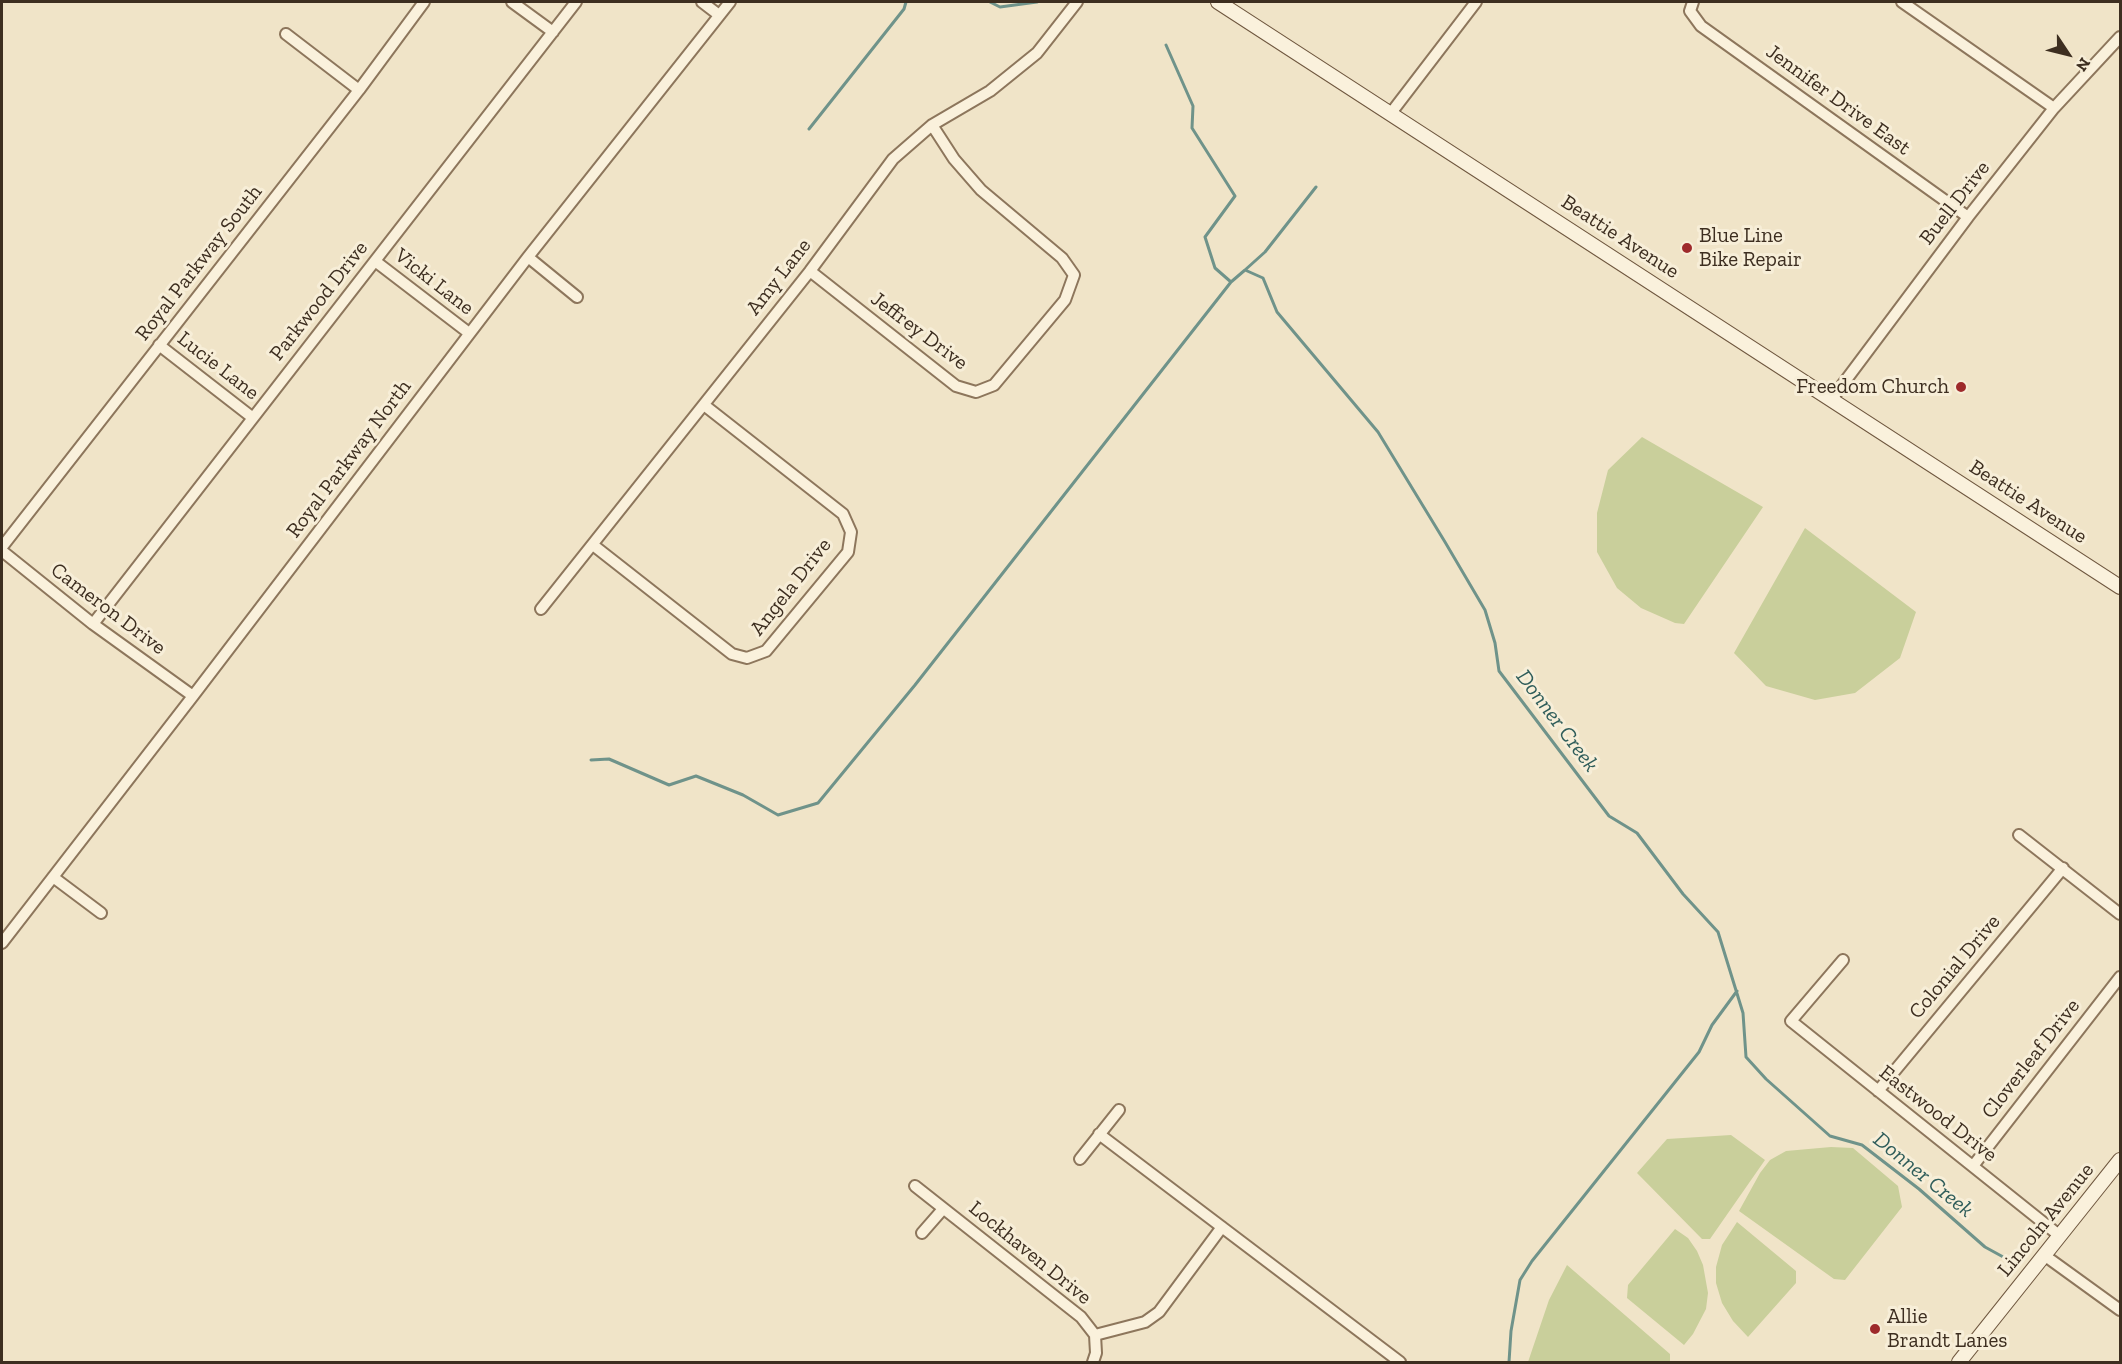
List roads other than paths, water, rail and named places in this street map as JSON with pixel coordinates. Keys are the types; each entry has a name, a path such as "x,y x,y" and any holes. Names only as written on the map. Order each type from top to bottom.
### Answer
{"street":[{"name":"Royal Parkway South","path":"2,549 359,90 424,2"},
{"path":"512,2 553,32"},
{"name":"Parkwood Drive","path":"93,624 576,2"},
{"path":"702,2 719,15"},
{"name":"Royal Parkway North","path":"2,943 469,333 730,2"},
{"name":"Amy Lane","path":"541,609 810,271 893,159 932,125 990,91 1037,53 1077,2"},
{"name":"Beattie Avenue","path":"1218,2 2121,587"},
{"path":"1391,113 1476,2"},
{"path":"1902,2 2054,108"},
{"name":"Jennifer Drive East","path":"1691,6 1701,26 1968,217"},
{"path":"286,34 359,90"},
{"name":"Buell Drive","path":"1831,400 1968,217 2054,108 2121,37"},
{"name":"Jeffrey Drive","path":"810,271 956,386 976,392 994,385 1065,300 1074,275 1062,258 981,190 954,159 932,125"},
{"path":"528,257 577,297"},
{"name":"Vicki Lane","path":"375,261 469,333"},
{"name":"Lucie Lane","path":"159,345 253,418"},
{"name":"Angela Drive","path":"593,545 732,654 747,658 766,651 848,552 851,532 843,514 704,405"},
{"name":"Cameron Drive","path":"2,549 93,624 193,696"},
{"path":"2019,835 2121,914"},
{"name":"Colonial Drive","path":"1878,1091 2063,868"},
{"path":"53,877 101,913"},
{"name":"Eastwood Drive","path":"1843,960 1791,1021 2060,1236"},
{"name":"Cloverleaf Drive","path":"1973,1166 2121,977"},
{"path":"1080,1159 1119,1110"},
{"path":"1099,1134 1392,1360"},
{"name":"Lincoln Avenue","path":"1959,1362 2121,1160"},
{"name":"Lockhaven Drive","path":"915,1186 1081,1317 1095,1335 1096,1353 1093,1362"},
{"path":"922,1233 943,1209"},
{"path":"1095,1335 1145,1322 1159,1312 1222,1227"},
{"path":"2044,1255 2121,1310"}],"waterway":[{"path":"809,129 904,9 906,2"},
{"name":"Donner Creek","path":"990,2 1000,7 1037,2"},
{"name":"Donner Creek","path":"1166,45 1193,106 1192,128 1235,196 1205,237 1215,268 1231,282 1245,270 1263,278 1277,312 1378,432 1445,542 1485,610 1495,643 1499,671 1609,816 1637,833 1683,894 1718,932 1743,1013 1746,1057 1766,1079 1830,1136 1862,1145 1919,1189 1985,1247 2016,1264"},
{"path":"1245,270 1265,252 1316,187"},
{"path":"591,760 609,759 669,785 696,776 743,795 778,815 818,803 915,685 1231,282"},
{"path":"1509,1362 1511,1331 1520,1280 1532,1261 1699,1052 1712,1025 1737,991"}],"place":[{"name":"Blue Line Bike Repair","path":"1687,248"},
{"name":"Freedom Church","path":"1961,387"},
{"name":"Allie Brandt Lanes","path":"1875,1329"}]}
